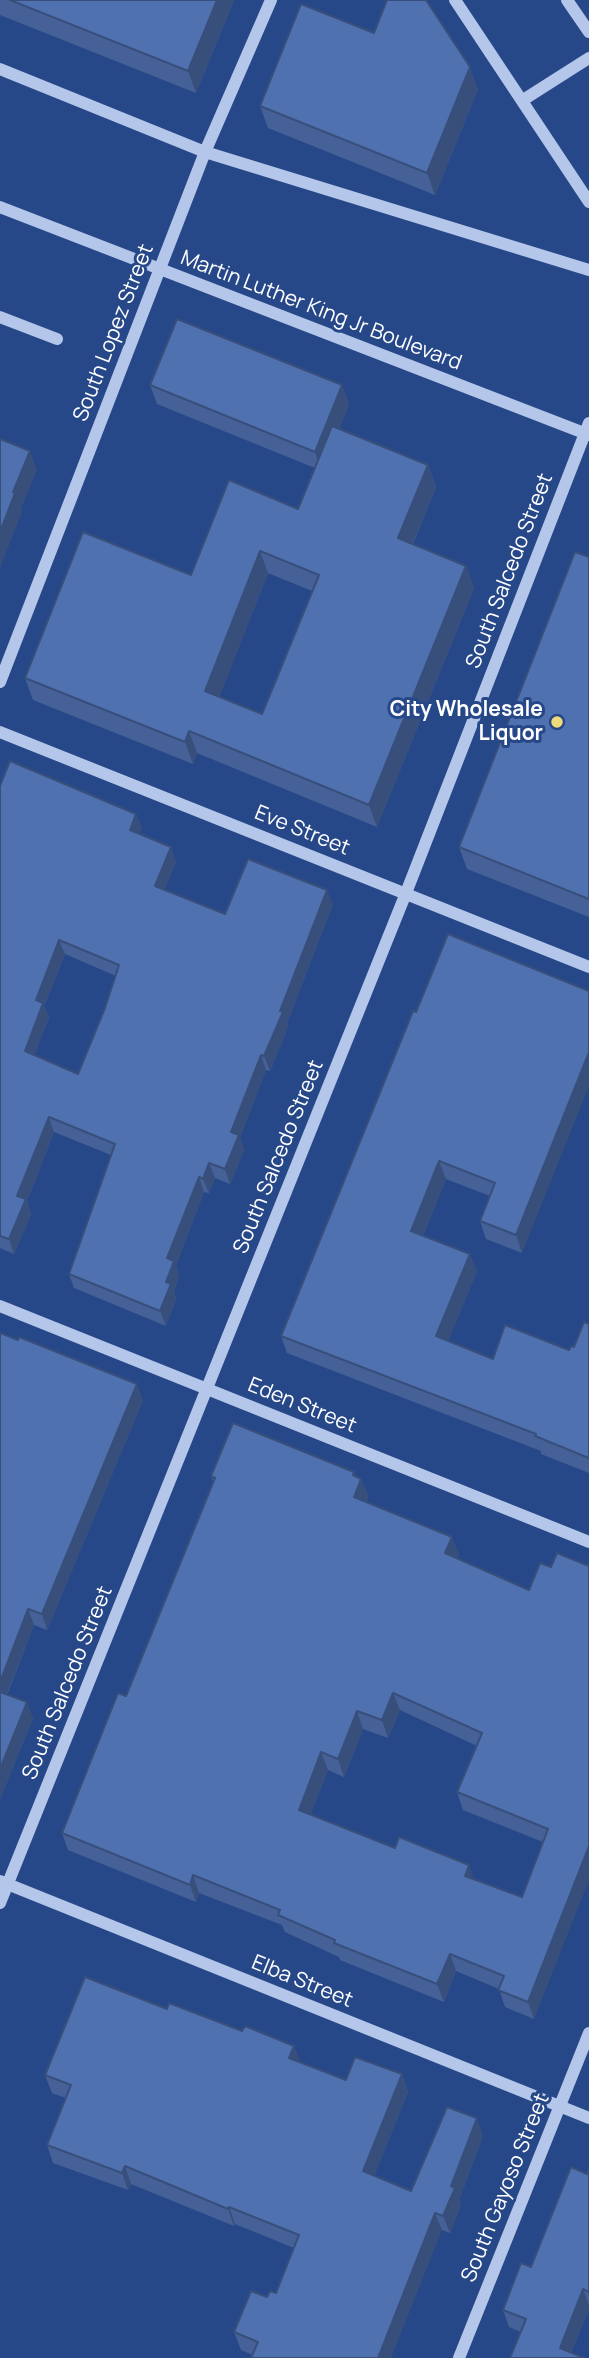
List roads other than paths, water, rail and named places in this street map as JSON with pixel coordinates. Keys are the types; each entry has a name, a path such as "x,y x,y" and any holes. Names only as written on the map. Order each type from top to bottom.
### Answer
{"street":[{"name":"South Lopez Street","path":"0,682 205,152 271,0"},
{"path":"455,0 589,202"},
{"path":"567,0 589,32"},
{"path":"523,100 589,58"},
{"path":"0,69 205,152 589,270"},
{"name":"Martin Luther King Jr Boulevard","path":"0,207 588,430"},
{"path":"0,317 57,339"},
{"name":"South Salcedo Street","path":"0,1903 4,1883 207,1389 588,430"},
{"name":"Eve Street","path":"0,732 589,967"},
{"name":"Eden Street","path":"0,1306 589,1542"},
{"name":"Elba Street","path":"4,1883 589,2118"},
{"name":"South Gayoso Street","path":"459,2358 589,2033"}],"place":[{"name":"City Wholesale Liquor","path":"557,722"}]}
